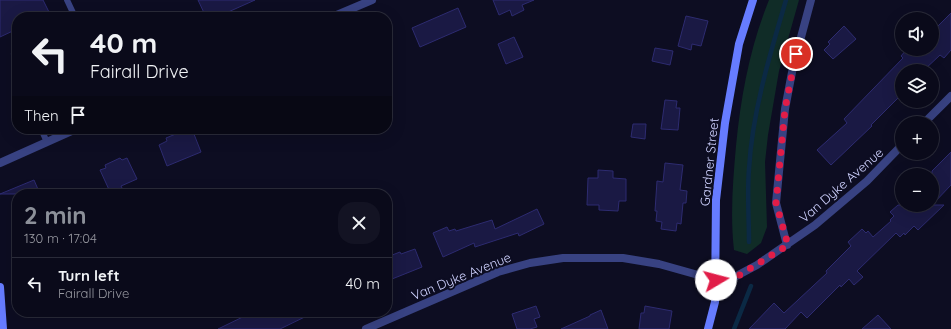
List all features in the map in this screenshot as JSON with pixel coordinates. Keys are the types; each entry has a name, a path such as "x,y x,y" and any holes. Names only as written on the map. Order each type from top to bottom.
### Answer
{"street":[{"path":"344,12 372,0"},
{"name":"Gardner Street","path":"708,329 715,302 716,200 725,123 739,44 753,0"},
{"path":"788,245 776,203 785,109 793,67 811,0"},
{"path":"931,116 951,96"},
{"path":"0,163 65,134"},
{"name":"Van Dyke Avenue","path":"366,329 498,272 530,263 563,258 623,258 659,264 716,280 727,281 733,279 788,245 815,225 849,197 895,152"},
{"path":"0,287 3,329"}],"lane":[{"path":"67,0 73,12"},
{"path":"43,134 47,142"}],"green space":[{"path":"769,0 799,0 779,71 768,135 765,162 767,227 761,243 747,254 734,250 732,211 735,159 738,127 747,72 762,18"}],"building":[{"path":"0,0 43,0 49,12 12,12 12,31 0,37"},
{"path":"198,0 255,0 228,12 204,12"},
{"path":"493,0 534,0 522,5 524,10 512,16 510,10 499,15"},
{"path":"458,8 466,27 420,47 412,28"},
{"path":"951,13 951,50 944,58 940,55 939,56 939,25"},
{"path":"686,16 708,21 701,46 692,44 691,50 678,46"},
{"path":"844,26 856,39 833,59 824,50 830,44 828,42"},
{"path":"514,37 523,57 506,64 498,44"},
{"path":"655,48 673,51 670,65 652,61"},
{"path":"901,56 939,56 930,64 897,64 903,58"},
{"path":"895,66 895,101 871,125 872,126 831,165 817,150 847,123 844,119"},
{"path":"665,100 677,101 676,108 680,108 678,130 661,129"},
{"path":"633,124 646,124 645,139 631,137"},
{"path":"176,134 194,134 201,152 167,166 159,145 167,141 166,138"},
{"path":"951,152 951,185 939,198 939,168 935,168"},
{"path":"120,158 122,160 127,158 137,179 121,186 122,189 109,189 100,170 106,168 105,165"},
{"path":"665,163 683,165 680,190 687,191 686,203 683,203 681,224 677,223 676,231 661,229 662,222 656,221 657,211 655,211 657,181 663,182"},
{"path":"598,170 613,171 613,178 626,179 626,201 619,201 618,211 599,210 599,205 587,205 588,178 598,178"},
{"path":"34,180 38,189 12,189"},
{"path":"12,189 12,194 0,194"},
{"path":"939,205 944,205 939,210"},
{"path":"895,208 895,212 937,212 918,230 914,226 905,235 904,233 900,237 896,233 857,271 863,277 854,285 849,279 841,287 840,285 807,318 801,312 785,329 749,329 774,303 784,313 827,273 826,271 851,246 848,242 862,229 866,233 868,231 873,237 891,221 890,220 894,216 890,212"},
{"path":"537,209 544,224 519,236 518,233 475,247 474,243 443,257 433,233 447,227 449,231 455,229 456,231 492,220 495,229"},
{"path":"415,249 422,267 392,279 392,255 400,252 401,254"},
{"path":"536,306 540,317 534,319 537,327 530,329 517,329 512,314"},
{"path":"645,306 672,311 669,329 639,329 641,313 644,313"},
{"path":"601,310 608,329 561,329 590,316"},
{"path":"878,315 891,329 862,329"},
{"path":"243,317 305,317 280,329 218,329"}],"waterway":[{"path":"749,242 748,178 754,127 763,84 786,0"},
{"path":"734,329 751,286"}],"route":[{"path":"716,280 727,281 733,279 788,245 776,203 785,109 796,54"}]}
